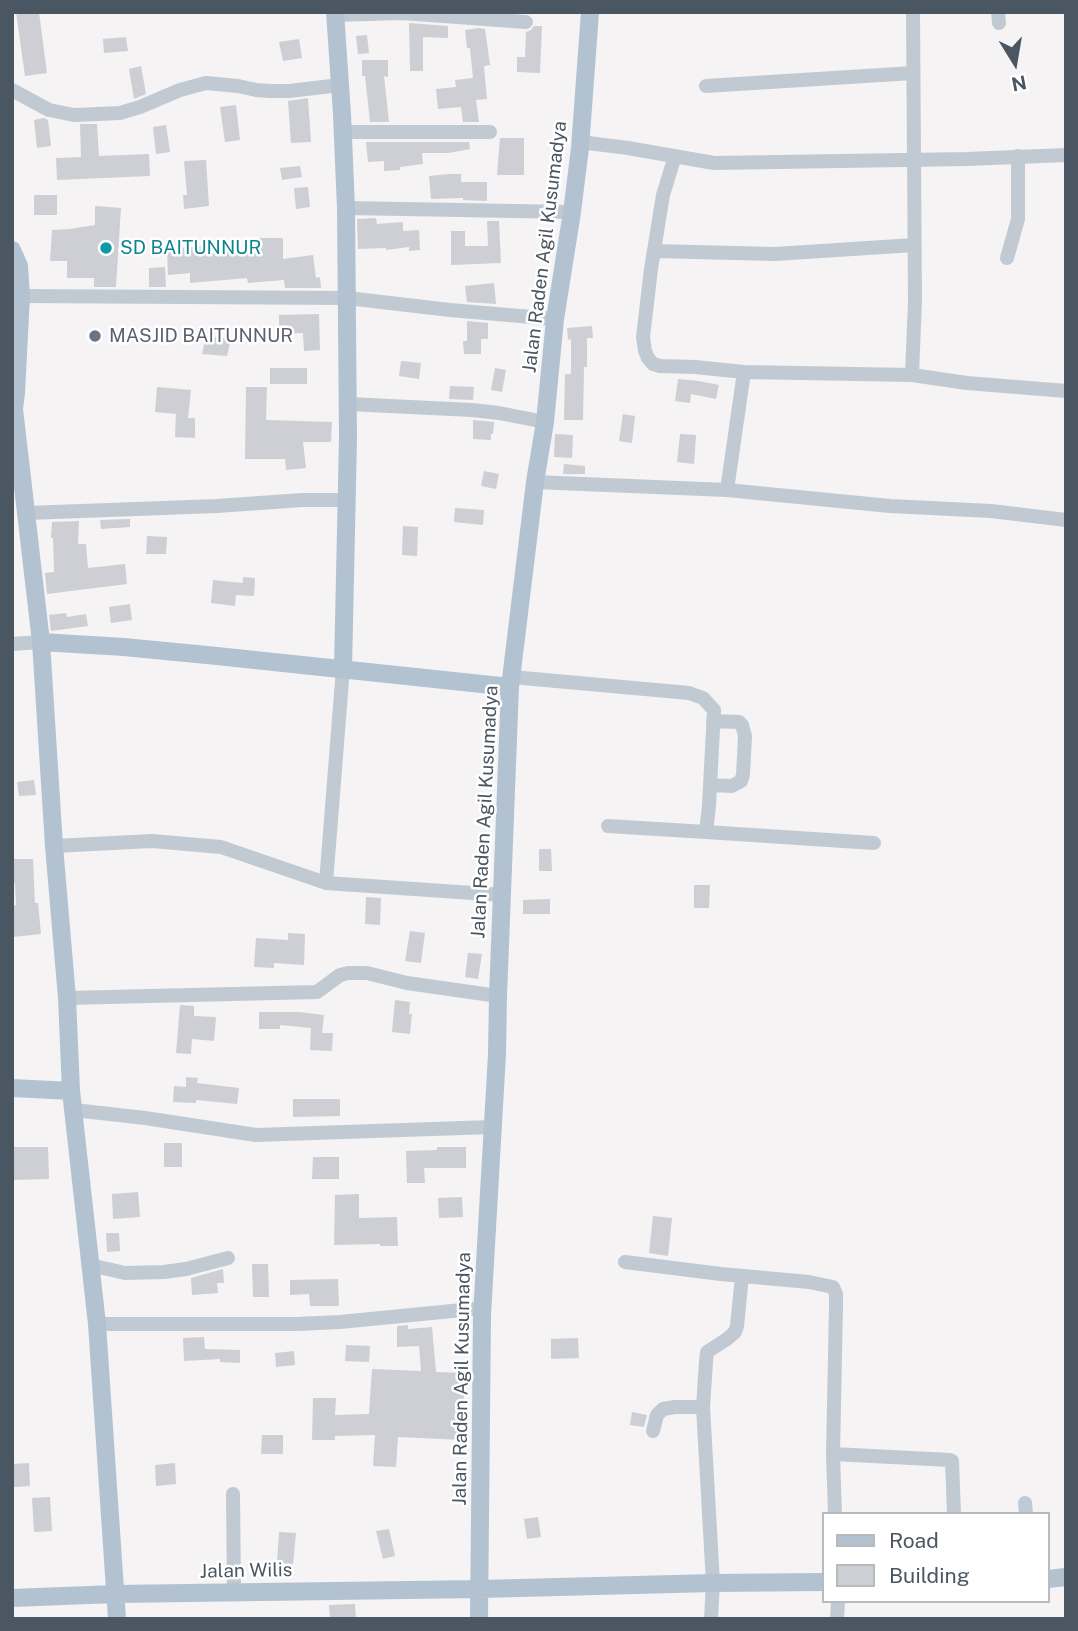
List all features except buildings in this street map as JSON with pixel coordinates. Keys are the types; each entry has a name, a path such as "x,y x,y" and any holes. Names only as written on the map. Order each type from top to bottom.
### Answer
{"main road":[{"name":"Jalan Raden Agil Kusumadya","path":"479,1619 482,1308 497,1054 511,682 535,482 545,422 555,318 572,212 590,12"},
{"path":"335,14 346,208 348,404 343,668"},
{"path":"12,250 19,267 21,296 13,411 41,642 67,998 71,1091 97,1324 117,1619"},
{"path":"41,642 511,682"},
{"path":"12,1088 71,1091"},
{"name":"Jalan Wilis","path":"12,1598 822,1582"}],"street":[{"path":"912,375 915,300 913,12"},
{"path":"335,14 402,13 526,22"},
{"path":"706,86 914,73"},
{"path":"12,90 49,110 74,116 120,113 206,83 270,91 340,85"},
{"path":"343,132 490,132"},
{"path":"580,142 714,163 1066,155"},
{"path":"675,156 663,195 643,337 648,359 653,364 744,372 912,375 967,383 1066,391"},
{"path":"1007,258 1019,211 1018,156"},
{"path":"346,208 572,212"},
{"path":"655,251 775,254 914,245"},
{"path":"21,296 347,298 555,318"},
{"path":"727,490 744,372"},
{"path":"348,404 472,410 545,422"},
{"path":"535,482 727,490 890,506 991,511 1066,520"},
{"path":"27,513 346,500"},
{"path":"12,644 41,642"},
{"path":"326,883 343,668"},
{"path":"511,682 689,693 703,698 714,710 706,832"},
{"path":"710,785 732,786 741,781 743,775 742,725 739,722 713,722"},
{"path":"608,826 874,843"},
{"path":"54,846 152,841 220,847 326,883 502,895"},
{"path":"67,998 317,992 340,975 348,973 367,973 407,983 498,996"},
{"path":"74,1110 256,1135 492,1127"},
{"path":"90,1265 125,1273 164,1272 228,1258"},
{"path":"625,1262 833,1287 836,1294 833,1454 835,1512"},
{"path":"711,1619 713,1583 703,1408 707,1352 735,1332 742,1276"},
{"path":"97,1324 297,1324 482,1308"},
{"path":"653,1431 657,1415 663,1409 703,1408"},
{"path":"833,1454 947,1458 952,1461 954,1512"},
{"path":"233,1494 234,1592"}],"place":[{"name":"SD BAITUNNUR","path":"106,248"},
{"name":"MASJID BAITUNNUR","path":"95,336"}]}
